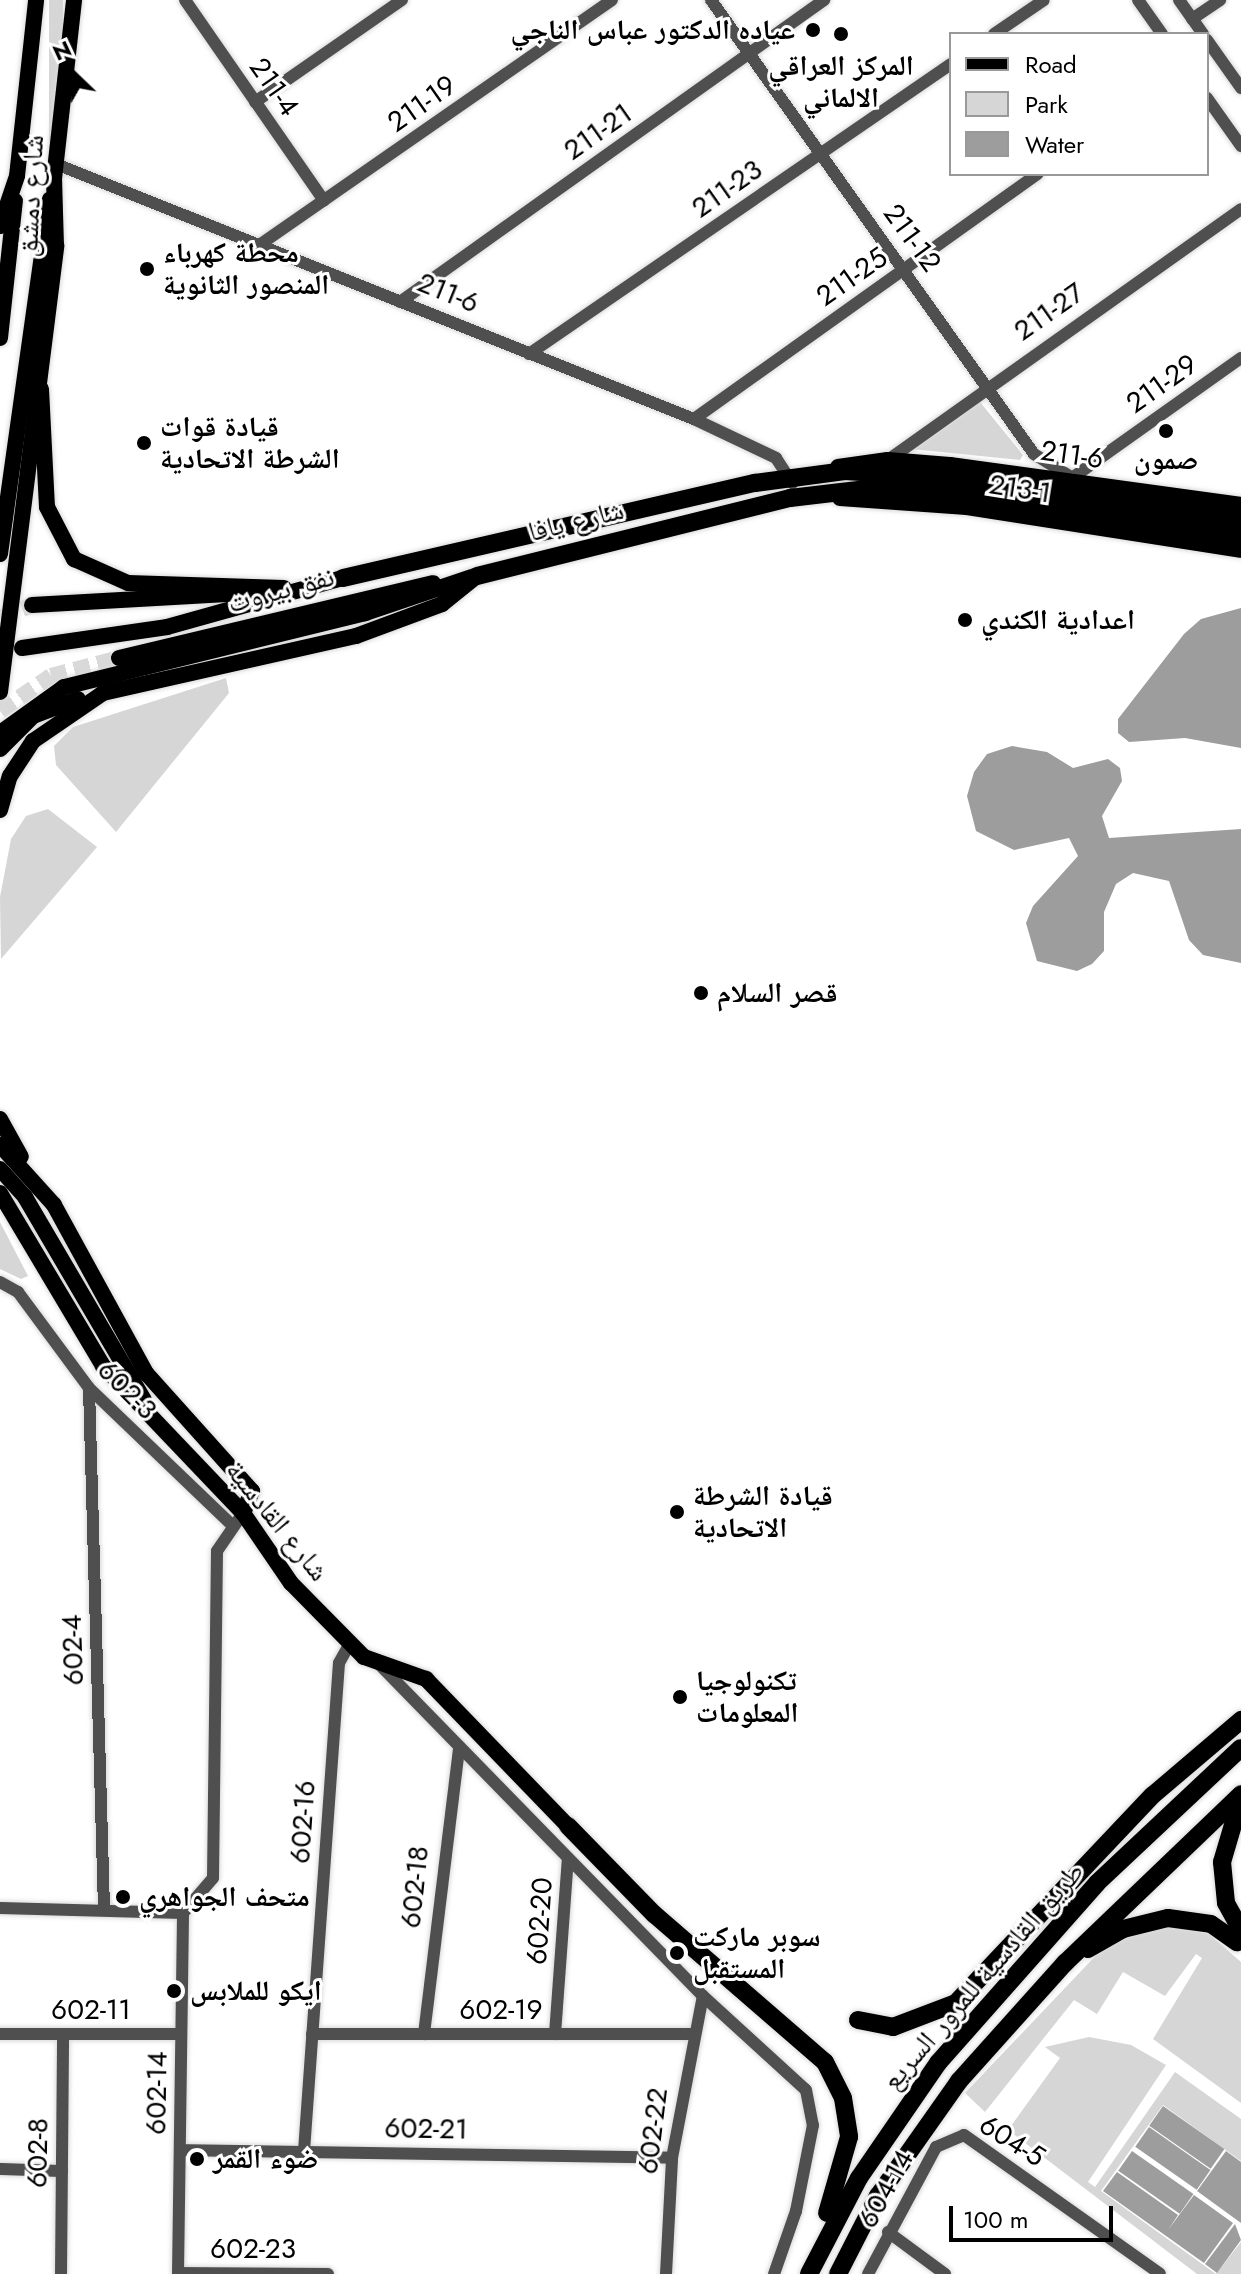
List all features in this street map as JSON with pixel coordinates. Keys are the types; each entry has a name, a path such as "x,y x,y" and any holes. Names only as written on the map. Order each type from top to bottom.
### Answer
{"highway":[{"name":"شارع يافا","path":"343,578 797,476 957,478 1203,522 1241,535"},
{"name":"شارع يافا","path":"477,576 790,498 918,489 1203,522 1241,521"},
{"path":"858,2020 893,2027 956,2003 1153,1795 1241,1720"},
{"name":"طريق القادسية للمرور السريع","path":"809,2274 938,2063 1097,1883 1241,1748"},
{"path":"1240,1939 1227,1908 1222,1862 1241,1797"},
{"name":"طريق القادسية للمرور السريع","path":"838,2274 920,2131 1065,1963 1241,1797"},
{"path":"568,1826 654,1914 807,2042 832,2073 846,2111 848,2151 818,2255"},
{"path":"1065,1963 1153,1920 1199,1921 1240,1939"}],"main road":[{"name":"شارع دمشق","path":"0,226 17,176 36,0"},
{"name":"شارع دمشق","path":"0,692 15,585 37,375 56,246 55,171 74,0"},
{"path":"0,554 40,244 55,171"},
{"path":"0,338 13,242 17,176"},
{"path":"37,375 46,420 47,507 74,559 128,583 284,588"},
{"name":"211-6","path":"797,476 888,460 1241,505"},
{"name":"213-1","path":"790,498 967,507 1241,550"},
{"path":"0,733 64,687 365,613 477,576"},
{"name":"شارع يافا","path":"0,810 10,776 33,741 103,693 356,636 442,604 477,576"},
{"name":"نفق بيروت","path":"32,605 201,600 343,578"},
{"name":"شارع يافا","path":"22,648 167,627 343,578"},
{"name":"نفق بيروت","path":"119,658 375,593 458,581"},
{"path":"0,749 33,716 103,693"},
{"path":"0,1119 30,1173"},
{"name":"شارع القادسية","path":"0,1145 30,1173 64,1222 129,1349 252,1491 238,1519"},
{"path":"0,1169 25,1197 105,1344 165,1432"},
{"name":"شارع القادسية","path":"0,1193 103,1366 165,1432 291,1583 350,1643 380,1665 426,1679 568,1826"},
{"path":"0,1206 22,1230"}],"street":[{"name":"211-4","path":"186,0 324,201"},
{"path":"255,102 402,0"},
{"name":"211-19","path":"258,246 612,0"},
{"name":"211-12","path":"711,0 987,383 1034,454 1072,478 1089,484"},
{"name":"211-21","path":"400,302 824,0"},
{"path":"997,32 1044,0"},
{"path":"1138,0 1161,32"},
{"path":"1179,0 1202,32"},
{"path":"1192,19 1220,0"},
{"path":"1209,43 1241,88"},
{"name":"211-23","path":"529,354 949,65"},
{"path":"1209,101 1241,146"},
{"name":"211-6","path":"55,171 258,246 694,419 776,458 797,476"},
{"name":"211-25","path":"694,419 1034,176"},
{"name":"211-27","path":"888,460 987,383 1241,209"},
{"name":"211-29","path":"1072,478 1241,358"},
{"path":"790,498 797,476"},
{"name":"602-3","path":"0,1282 18,1292 89,1388 238,1519"},
{"name":"602-4","path":"89,1388 104,1910"},
{"path":"0,1908 183,1913 213,1878 217,1551 238,1519"},
{"name":"602-16","path":"304,2151 339,1663 350,1643"},
{"path":"380,1665 703,1996 800,2082 813,2107 796,2211 774,2274"},
{"name":"602-18","path":"424,2034 459,1747"},
{"name":"602-20","path":"555,2034 568,1859"},
{"name":"602-14","path":"178,2274 183,1913"},
{"name":"602-22","path":"666,2274 672,2158 690,2034 703,1996"},
{"name":"602-11","path":"0,2034 181,2034"},
{"name":"602-8","path":"61,2274 63,2034"},
{"name":"602-19","path":"312,2034 690,2034"},
{"name":"604-14","path":"868,2274 936,2147 954,2135"},
{"name":"604-5","path":"954,2135 971,2137 1160,2274"},
{"name":"602-21","path":"180,2150 672,2158"},
{"path":"0,2169 62,2171"},
{"path":"888,2232 945,2274"},
{"name":"602-23","path":"178,2274 328,2274"}],"green space":[{"path":"49,0 63,0 63,225 49,225"},
{"path":"980,402 1023,455 1020,460 911,449"},
{"path":"226,678 229,693 116,832 56,765 54,746 73,727"},
{"path":"48,809 97,847 1,959 0,897 11,839 26,816"},
{"path":"0,1222 28,1276 21,1279 0,1269"},
{"path":"1169,1926 1209,1934 1241,1962 1241,2103 1153,2039 1202,1958 1196,1954 1165,1996 1123,1972 1097,2014 1074,2000 985,2112 965,2093 1103,1948 1130,1932"},
{"path":"1089,2037 1131,2045 1166,2065 1088,2182 1095,2187 1175,2072 1241,2119 1241,2161 1163,2105 1101,2191 1216,2274 1197,2274 1008,2130 1060,2058 1045,2047"},
{"path":"1241,2242 1241,2274 1216,2274"}],"water":[{"path":"1241,608 1241,748 1185,738 1129,742 1118,733 1118,719 1184,634 1201,619"},
{"path":"1012,746 1047,752 1073,768 1108,759 1120,768 1122,781 1102,816 1109,838 1241,829 1241,963 1203,955 1189,940 1169,881 1133,873 1116,884 1104,912 1104,951 1092,964 1077,971 1037,961 1026,923 1033,906 1078,856 1069,838 1014,850 976,831 967,796 974,772 987,754"},
{"path":"1163,2106 1224,2149 1211,2169 1149,2126"},
{"path":"1149,2127 1210,2170 1197,2190 1135,2147"},
{"path":"1132,2151 1193,2194 1180,2214 1118,2171"},
{"path":"1226,2151 1241,2162 1241,2223 1197,2191"},
{"path":"1117,2172 1178,2215 1168,2230 1194,2195 1233,2223 1204,2263 1103,2191"},
{"path":"1235,2224 1241,2240 1217,2273 1205,2264"}],"tunnel":[{"path":"0,618 32,605"},
{"path":"0,711 51,676 119,658"}],"place":[{"name":"عياده الدكتور عباس الناجي","path":"813,30"},
{"name":"المركز العراقي الالماني","path":"841,34"},
{"name":"محطة كهرباء المنصور الثانوية","path":"147,269"},
{"name":"صمون","path":"1166,431"},
{"name":"قيادة قوات الشرطة الاتحادية","path":"144,443"},
{"name":"اعدادية الكندي","path":"965,620"},
{"name":"قصر السلام","path":"701,993"},
{"name":"قيادة الشرطة الاتحادية","path":"677,1512"},
{"name":"تكنولوجيا المعلومات","path":"680,1697"},
{"name":"متحف الجواهري","path":"123,1897"},
{"name":"سوبر ماركت المستقبل","path":"677,1953"},
{"name":"ايكو للملابس","path":"174,1991"},
{"name":"ضوء القمر","path":"197,2159"}]}
